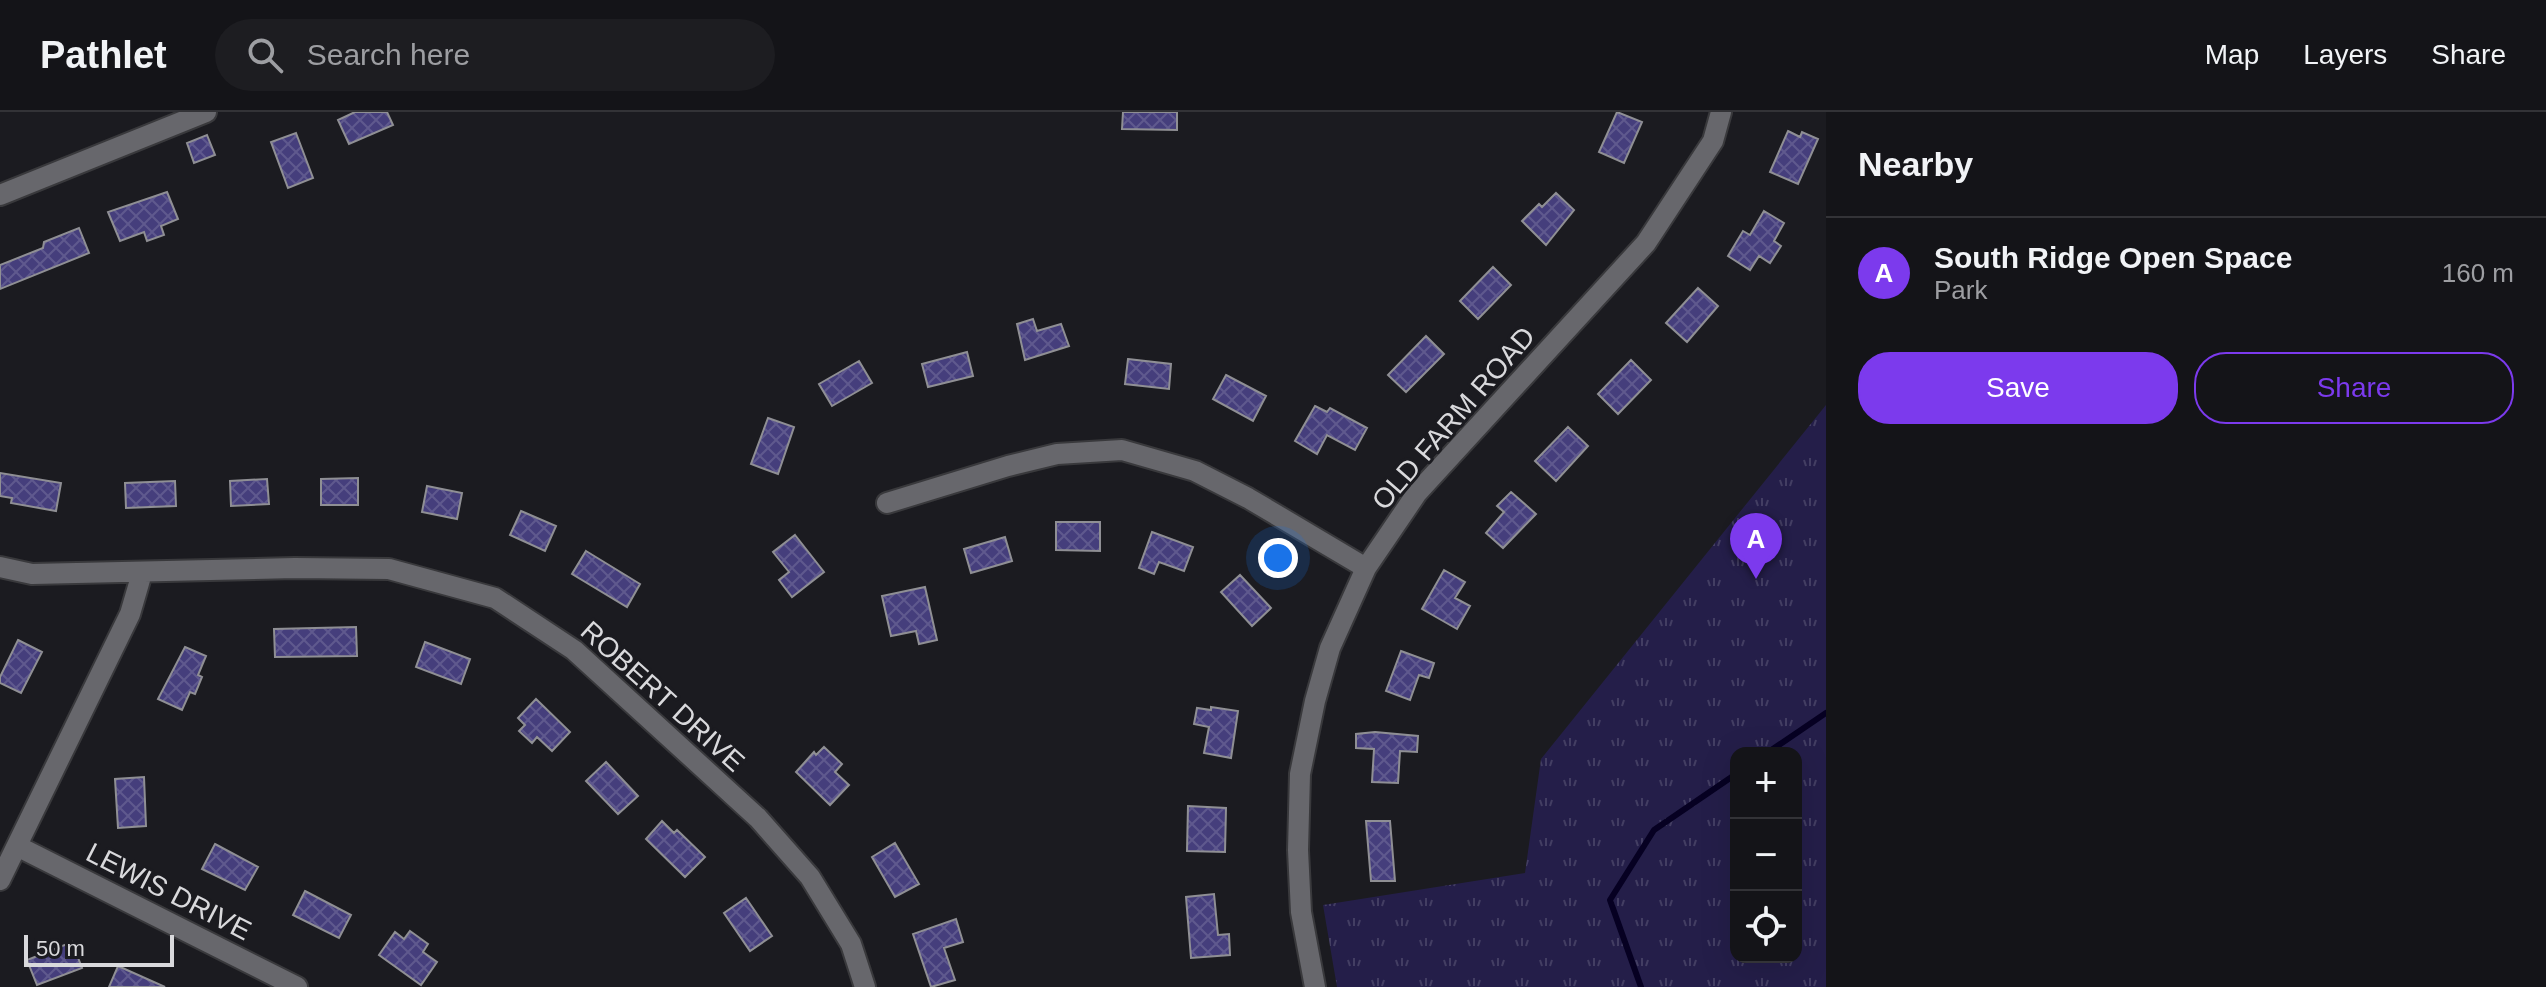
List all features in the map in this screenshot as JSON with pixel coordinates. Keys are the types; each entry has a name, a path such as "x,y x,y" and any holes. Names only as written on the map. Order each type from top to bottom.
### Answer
{"street":[{"path":"0,195 206,112"},
{"name":"OLD FARM ROAD","path":"1315,987 1301,912 1298,850 1300,774 1330,648 1366,568 1417,493 1646,243 1713,141 1721,112"},
{"path":"887,503 1057,454 1122,450 1195,471 1248,498 1366,568"},
{"name":"ROBERT DRIVE","path":"0,567 32,574 389,569 495,598 574,650 758,818 810,877 851,944 865,987"},
{"path":"0,880 130,614 142,573"},
{"name":"LEWIS DRIVE","path":"17,846 297,987"}],"green space":[{"path":"1826,405 1826,987 1337,987 1323,905 1525,873 1541,759"}],"building":[{"path":"355,112 387,112 393,125 349,144 338,120"},
{"path":"1123,112 1177,112 1177,130 1122,129"},
{"path":"1617,112 1642,122 1624,163 1599,152"},
{"path":"1788,131 1800,137 1802,132 1818,139 1798,184 1770,172"},
{"path":"296,133 313,178 288,188 271,142"},
{"path":"207,135 215,155 194,163 187,143"},
{"path":"167,192 178,219 161,226 164,235 147,241 144,232 120,241 108,212"},
{"path":"1556,193 1574,210 1546,245 1522,221"},
{"path":"1764,211 1784,223 1774,241 1781,246 1770,263 1759,256 1750,270 1728,256 1743,231 1750,235"},
{"path":"79,228 89,253 0,289 0,265 43,248 44,242"},
{"path":"1493,267 1511,285 1478,319 1460,301"},
{"path":"1698,288 1718,306 1687,342 1666,323"},
{"path":"1033,319 1037,331 1061,324 1069,346 1025,360 1017,324"},
{"path":"1426,336 1444,354 1406,392 1388,375"},
{"path":"967,352 973,376 928,387 922,364"},
{"path":"1128,359 1171,364 1169,389 1125,384"},
{"path":"1631,360 1651,380 1618,414 1598,394"},
{"path":"859,361 872,383 832,406 819,384"},
{"path":"1226,375 1266,396 1253,421 1213,399"},
{"path":"1315,406 1327,412 1330,408 1367,428 1355,450 1327,435 1317,454 1295,441"},
{"path":"768,418 794,427 778,474 751,464"},
{"path":"1568,427 1588,446 1556,481 1535,461"},
{"path":"0,473 61,483 56,511 11,503 12,498 0,496"},
{"path":"358,478 358,505 321,505 321,479"},
{"path":"267,479 269,504 231,506 230,481"},
{"path":"175,481 176,506 126,508 125,483"},
{"path":"427,486 462,493 457,519 422,512"},
{"path":"1511,492 1536,514 1503,548 1486,533 1504,512 1497,506"},
{"path":"521,511 556,526 545,551 510,535"},
{"path":"1056,522 1100,522 1100,551 1056,550"},
{"path":"1152,532 1193,547 1184,571 1159,562 1154,574 1139,568"},
{"path":"795,535 824,572 792,597 779,580 789,572 773,552"},
{"path":"1005,537 1012,561 971,573 964,549"},
{"path":"586,551 640,584 627,607 572,574"},
{"path":"1444,570 1465,582 1455,598 1470,606 1457,629 1422,609"},
{"path":"1240,575 1271,608 1252,626 1221,592"},
{"path":"925,587 937,640 919,644 916,631 891,636 882,596"},
{"path":"356,627 357,656 275,657 274,629"},
{"path":"18,640 42,652 21,693 0,683"},
{"path":"425,642 470,659 461,684 416,667"},
{"path":"185,647 206,656 198,675 202,677 195,694 190,692 182,710 158,699"},
{"path":"1401,651 1434,663 1429,678 1419,675 1410,700 1386,691"},
{"path":"536,699 570,732 552,751 537,737 532,743 519,731 525,725 518,718"},
{"path":"1211,707 1238,711 1231,758 1204,753 1209,727 1194,724 1197,708 1211,710"},
{"path":"1375,732 1418,736 1417,752 1400,751 1398,783 1372,782 1374,749 1356,748 1356,734"},
{"path":"824,747 842,764 835,772 849,785 830,805 796,772 814,752 816,755"},
{"path":"606,762 638,796 618,814 586,781"},
{"path":"144,777 146,826 118,828 115,779"},
{"path":"1188,806 1226,808 1225,852 1187,851"},
{"path":"662,821 674,833 677,830 705,857 685,877 646,839"},
{"path":"1366,821 1390,821 1395,881 1371,881"},
{"path":"895,843 919,884 895,897 872,857"},
{"path":"215,844 258,867 245,890 202,869"},
{"path":"305,891 351,915 339,938 293,915"},
{"path":"1214,894 1218,935 1229,934 1230,955 1191,958 1186,897"},
{"path":"746,898 772,936 750,951 724,913"},
{"path":"956,919 963,942 944,948 955,980 931,987 913,934"},
{"path":"410,931 428,944 423,952 437,962 421,985 379,955 395,932 404,939"},
{"path":"72,942 82,968 37,985 27,960"},
{"path":"118,966 165,987 109,987"}],"waterway":[{"path":"1776,747 1826,713"},
{"path":"1641,987 1610,900 1654,830 1730,778"}],"place":[{"name":"South Ridge Open Space","path":"1756,579"}]}
